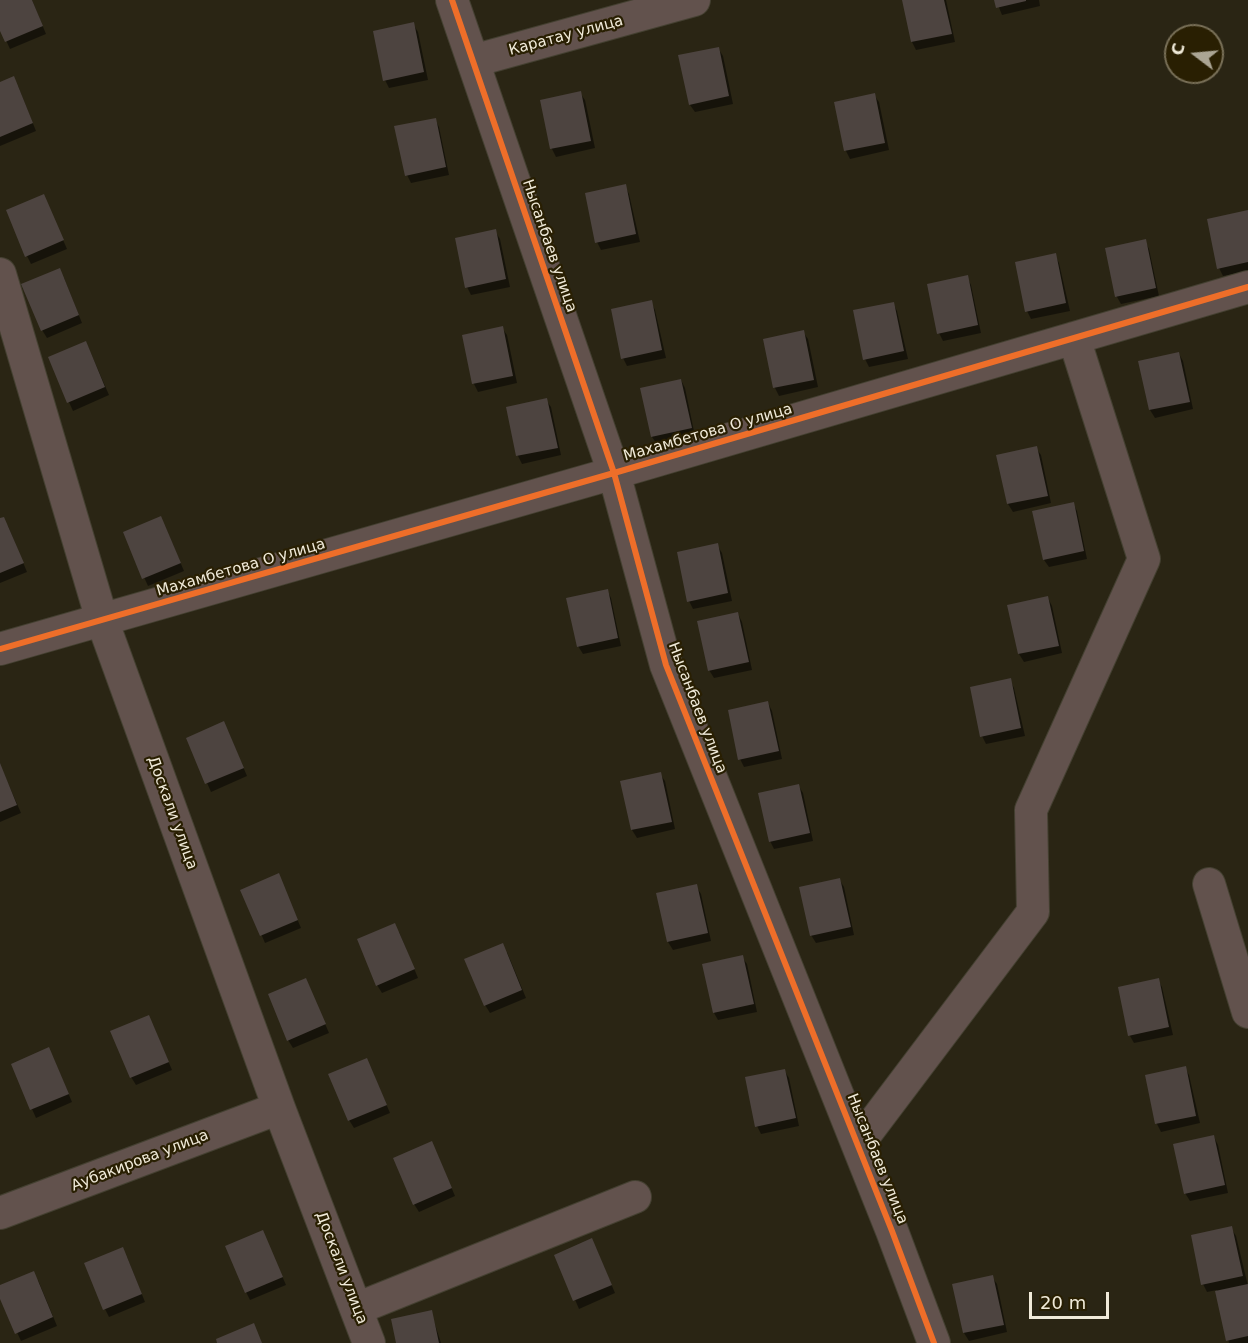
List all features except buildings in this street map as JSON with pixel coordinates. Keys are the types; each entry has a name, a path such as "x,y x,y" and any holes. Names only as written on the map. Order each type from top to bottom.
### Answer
{"street":[{"name":"Нысанбаев улица","path":"452,0 614,473 666,665 858,1144 933,1343"},
{"name":"Каратау улица","path":"473,62 694,0"},
{"name":"Доскали улица","path":"0,274 102,620 279,1108 369,1343"},
{"name":"Махамбетова О улица","path":"0,649 614,473 1248,287"},
{"path":"858,1144 1033,912 1030,810 1144,559 1074,338"},
{"path":"1209,884 1248,1012"},
{"name":"Аубакирова улица","path":"0,1213 279,1108"},
{"path":"356,1309 635,1197"}],"cycle path":[{"path":"452,0 614,473 666,665 892,1231 934,1343"},
{"path":"0,649 614,473 1248,287"}]}
